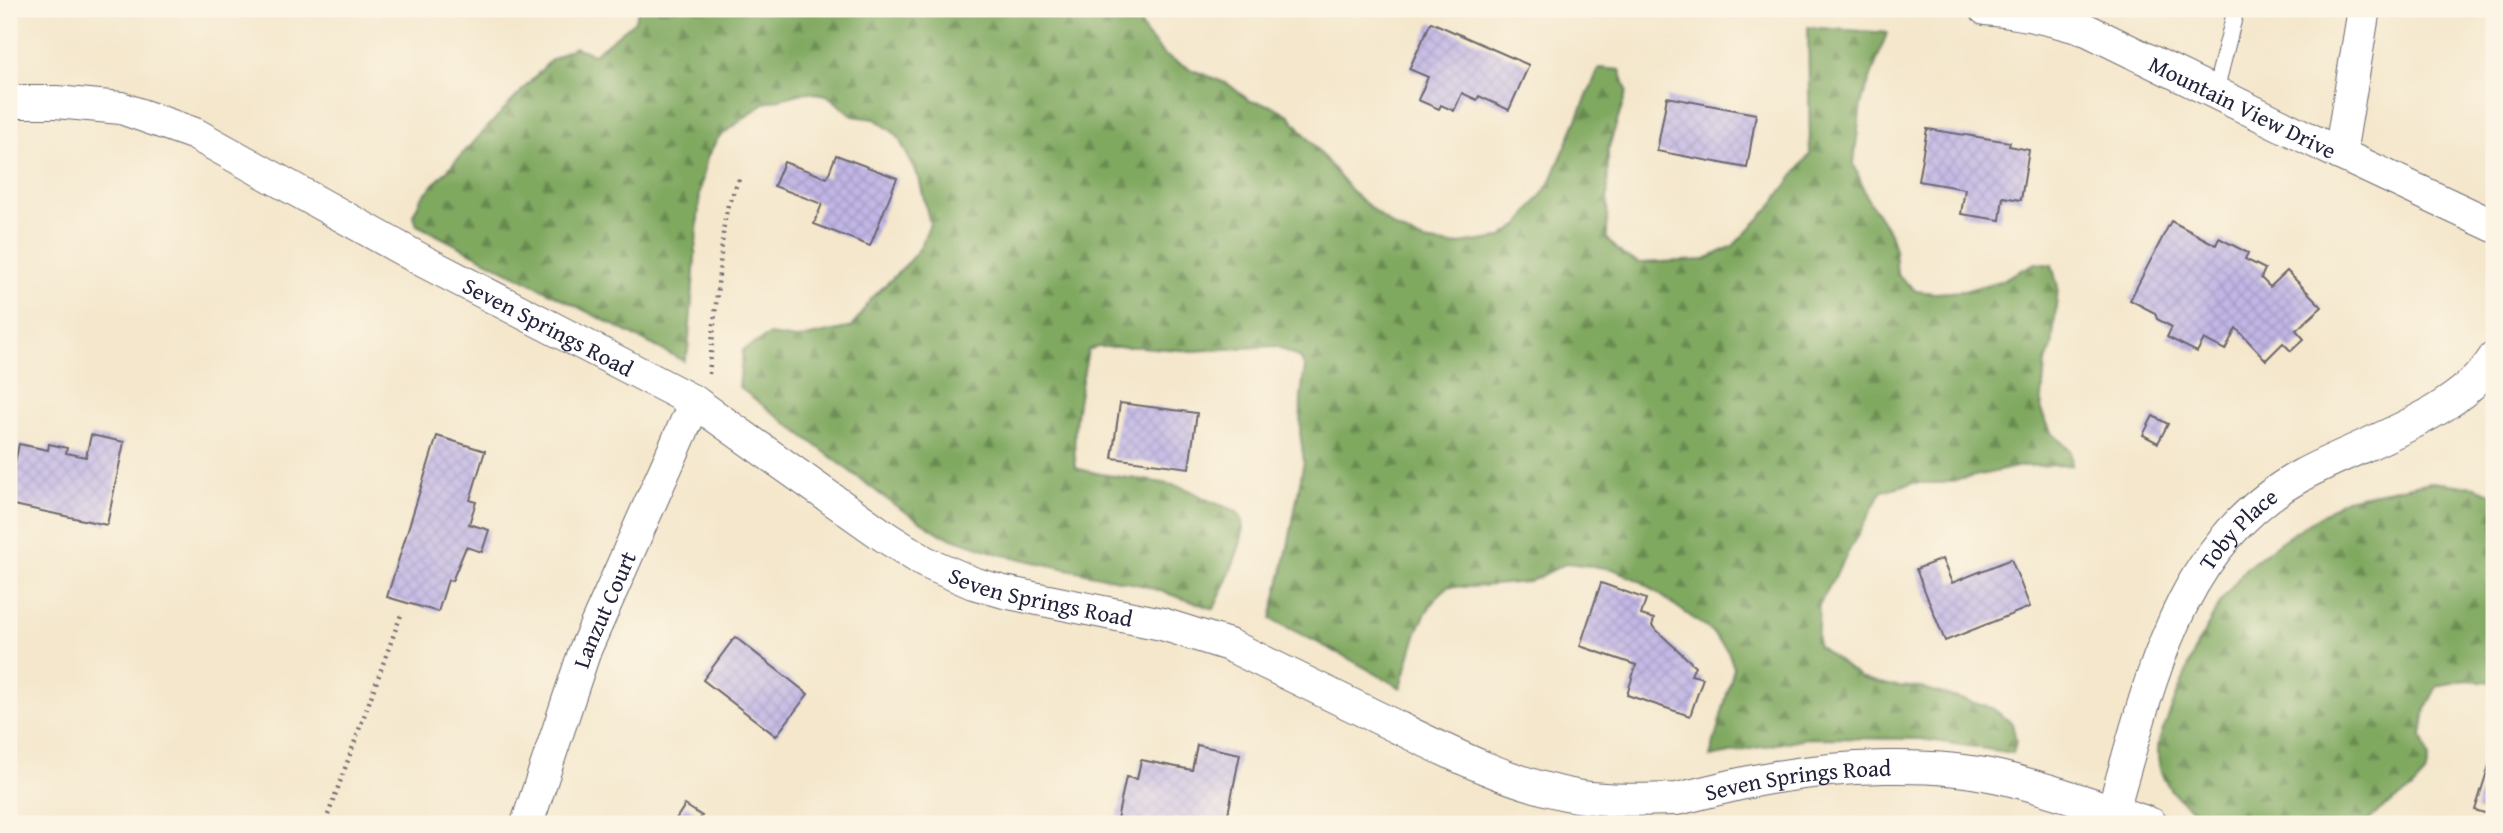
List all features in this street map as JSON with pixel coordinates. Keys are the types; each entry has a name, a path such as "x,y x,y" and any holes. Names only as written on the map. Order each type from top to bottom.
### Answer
{"street":[{"name":"Mountain View Drive","path":"1985,9 2043,17 2087,30 2494,226"},
{"path":"2340,154 2364,9"},
{"name":"Seven Springs Road","path":"9,102 56,102 121,108 195,134 425,262 700,406 925,562 973,583 1004,592 1162,624 1229,645 1465,760 1536,787 1577,796 1621,800 1677,799 1772,777 1902,767 1953,770 1997,776 2151,824"},
{"name":"Toby Place","path":"2113,810 2164,644 2193,582 2219,543 2277,491 2302,475 2438,410 2471,387 2494,358"},
{"name":"Lanzut Court","path":"527,824 585,650 700,406"}],"lane":[{"path":"2215,92 2236,9"}],"path":[{"path":"700,406 724,224 728,205 740,177"},
{"path":"328,815 401,612"}],"green space":[{"path":"639,9 1133,9 1146,34 1164,55 1228,84 1250,101 1273,106 1289,115 1353,193 1394,227 1423,241 1453,245 1500,238 1519,225 1550,183 1599,68 1620,70 1627,91 1608,150 1607,239 1623,255 1639,263 1704,260 1733,246 1767,211 1810,154 1808,27 1887,33 1861,104 1854,164 1867,198 1890,233 1897,274 1916,291 1935,293 1964,291 2000,281 2035,263 2052,265 2058,287 2052,347 2045,363 2041,410 2051,432 2070,450 2072,465 2022,466 1943,483 1912,483 1882,491 1819,605 1817,645 1861,678 1888,685 1922,688 1992,708 2012,723 2016,741 2013,753 1921,739 1807,738 1710,757 1734,668 1728,651 1711,631 1642,582 1613,569 1567,563 1529,582 1449,586 1438,596 1423,619 1412,646 1401,688 1271,619 1304,461 1300,433 1305,367 1300,358 1276,346 1192,351 1141,347 1098,347 1088,350 1075,424 1076,468 1181,487 1234,510 1240,516 1243,528 1240,545 1214,609 1145,586 999,554 941,534 893,504 739,387 743,350 769,335 796,339 852,327 871,299 920,248 930,224 919,178 897,135 875,119 853,116 827,95 807,92 764,103 718,138 707,157 700,192 688,351 684,361 417,225 413,215 421,198 550,61 574,47 594,54 634,22"},
{"path":"2431,482 2475,487 2494,494 2494,682 2466,680 2437,686 2426,708 2422,736 2429,757 2425,775 2411,790 2380,810 2365,824 2235,825 2210,818 2185,804 2166,783 2158,756 2159,740 2197,645 2222,600 2245,569 2280,542 2346,499"}],"building":[{"path":"1431,22 1529,65 1509,110 1479,96 1477,100 1462,93 1454,111 1441,105 1439,109 1418,100 1428,77 1409,69"},
{"path":"1667,97 1756,114 1747,168 1657,151"},
{"path":"1927,129 2010,142 2009,146 2029,150 2021,200 2003,197 2000,220 1961,214 1965,189 1918,181"},
{"path":"836,155 897,178 870,246 814,224 822,204 774,186 784,162 827,178"},
{"path":"2171,221 2216,245 2219,238 2248,253 2245,259 2265,269 2261,278 2270,287 2287,271 2322,307 2296,330 2304,339 2291,351 2283,343 2266,360 2236,328 2225,350 2204,339 2197,352 2167,337 2172,327 2157,319 2155,313 2130,300"},
{"path":"1120,403 1197,413 1189,468 1112,458"},
{"path":"2153,416 2168,424 2158,443 2143,435"},
{"path":"91,435 124,442 107,525 9,504 9,490 19,444 48,450 49,444 67,448 66,453 86,457"},
{"path":"437,436 485,451 470,500 476,502 469,524 489,530 482,552 466,547 452,581 448,580 438,612 387,597"},
{"path":"1942,559 1952,583 2011,559 2030,607 1945,641 1916,569"},
{"path":"1601,583 1646,599 1641,615 1654,619 1652,626 1695,666 1691,675 1703,678 1690,716 1627,695 1636,665 1580,646"},
{"path":"735,637 808,694 776,736 703,680"},
{"path":"1197,745 1240,754 1226,824 1116,824 1126,777 1137,779 1141,760 1192,770"},
{"path":"2491,759 2494,760 2494,816 2475,810"},
{"path":"685,805 702,816 696,824 684,824 676,819"}]}
